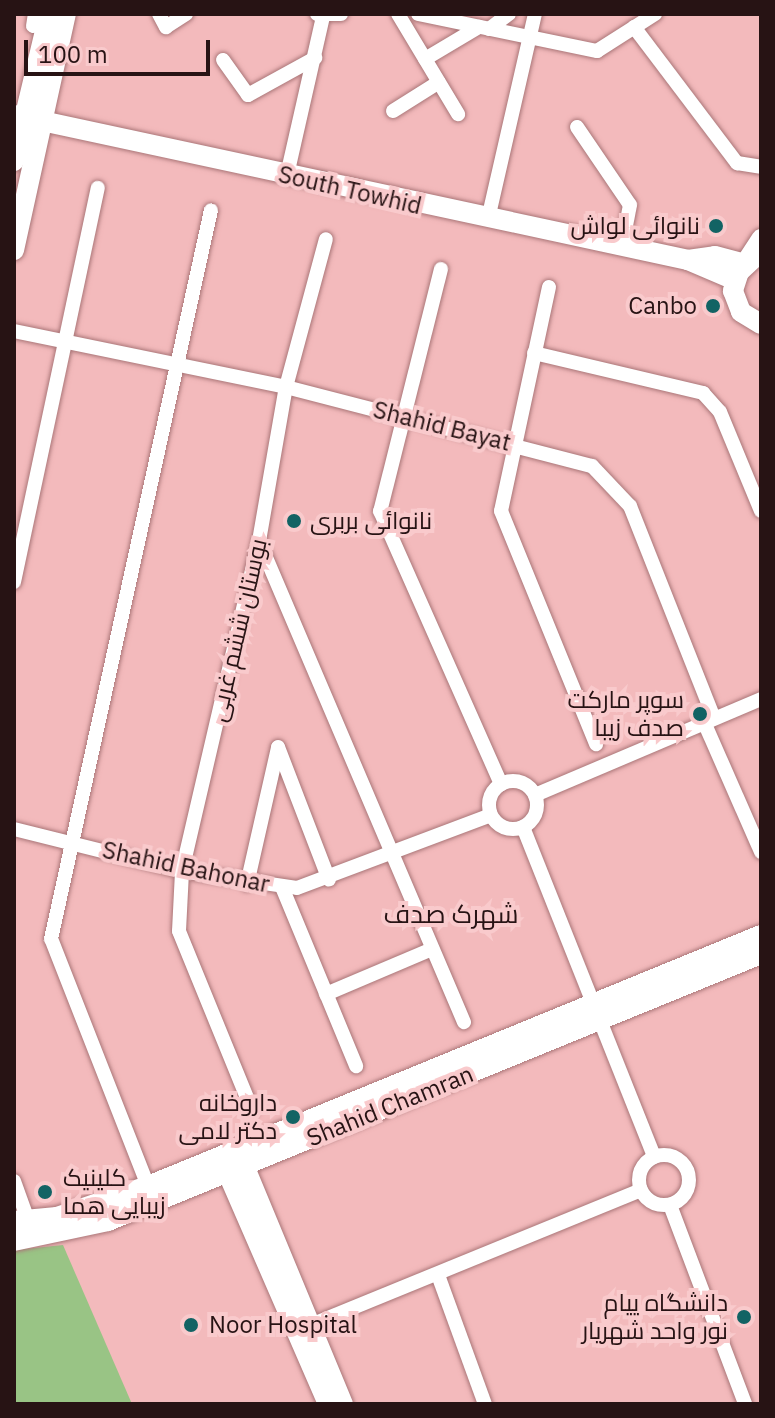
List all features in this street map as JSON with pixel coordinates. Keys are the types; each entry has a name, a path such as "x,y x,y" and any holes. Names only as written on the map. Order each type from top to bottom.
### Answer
{"street":[{"path":"14,250 45,123 66,14"},
{"path":"163,20 186,14"},
{"path":"287,175 315,58 320,15 341,14"},
{"path":"398,14 458,114"},
{"path":"418,14 597,51 655,14"},
{"path":"425,59 509,14"},
{"path":"488,219 535,14"},
{"path":"14,161 19,116 39,18"},
{"path":"634,27 737,163 761,167"},
{"path":"223,60 248,95 315,58"},
{"path":"393,111 439,82"},
{"name":"South Towhid","path":"19,116 488,219 688,260 747,267"},
{"path":"577,127 630,205 622,246"},
{"path":"14,582 98,188"},
{"path":"148,1186 52,952 68,840 172,365 211,210"},
{"name":"بوستان ششم غربی","path":"252,1110 179,931 182,871 259,541 286,387 326,239"},
{"path":"761,239 747,267 741,312 761,324"},
{"path":"441,269 381,518 501,784"},
{"path":"549,287 512,444 502,517 596,744"},
{"name":"Shahid Bayat","path":"14,331 286,387 584,462 625,496 759,853"},
{"path":"534,353 703,393 720,412 761,511"},
{"path":"259,541 464,1022"},
{"path":"535,795 761,699"},
{"path":"247,884 278,747 329,880"},
{"path":"501,784 524,783 535,795 537,810 523,827"},
{"path":"501,784 489,801 491,815 501,826 523,827"},
{"name":"Shahid Bahonar","path":"14,829 68,840 182,871 247,884 282,887 329,880 491,815"},
{"path":"523,827 595,1001 654,1157"},
{"path":"282,887 356,1066"},
{"name":"Shahid Chamran","path":"14,1241 96,1225 232,1160 595,1001 761,935"},
{"path":"326,994 432,949"},
{"name":"Shahid Chamran","path":"21,1220 232,1160 602,1022 761,954"},
{"path":"670,1156 688,1172 684,1196 670,1205 656,1204 641,1190 639,1175 654,1157 670,1156"},
{"path":"232,1160 328,1404"},
{"path":"14,1181 21,1220"},
{"path":"313,1324 641,1190"},
{"path":"245,1191 313,1324 343,1404"},
{"path":"670,1205 745,1404"},
{"path":"438,1275 485,1404"}],"green space":[{"path":"63,1245 132,1404 14,1404 14,1250"}],"place":[{"name":"نانوائی لواش","path":"716,226"},
{"name":"Canbo","path":"713,306"},
{"name":"نانوائی بربری","path":"294,521"},
{"name":"سوپر مارکت صدف زیبا","path":"700,714"},
{"name":"داروخانه دکتر لامی","path":"293,1117"},
{"name":"کلینیک زیبایی هما","path":"45,1192"},
{"name":"دانشگاه پیام نور واحد شهریار","path":"744,1317"},
{"name":"Noor Hospital","path":"191,1325"}],"district":[{"name":"شهرک صدف","path":"451,914"}]}
